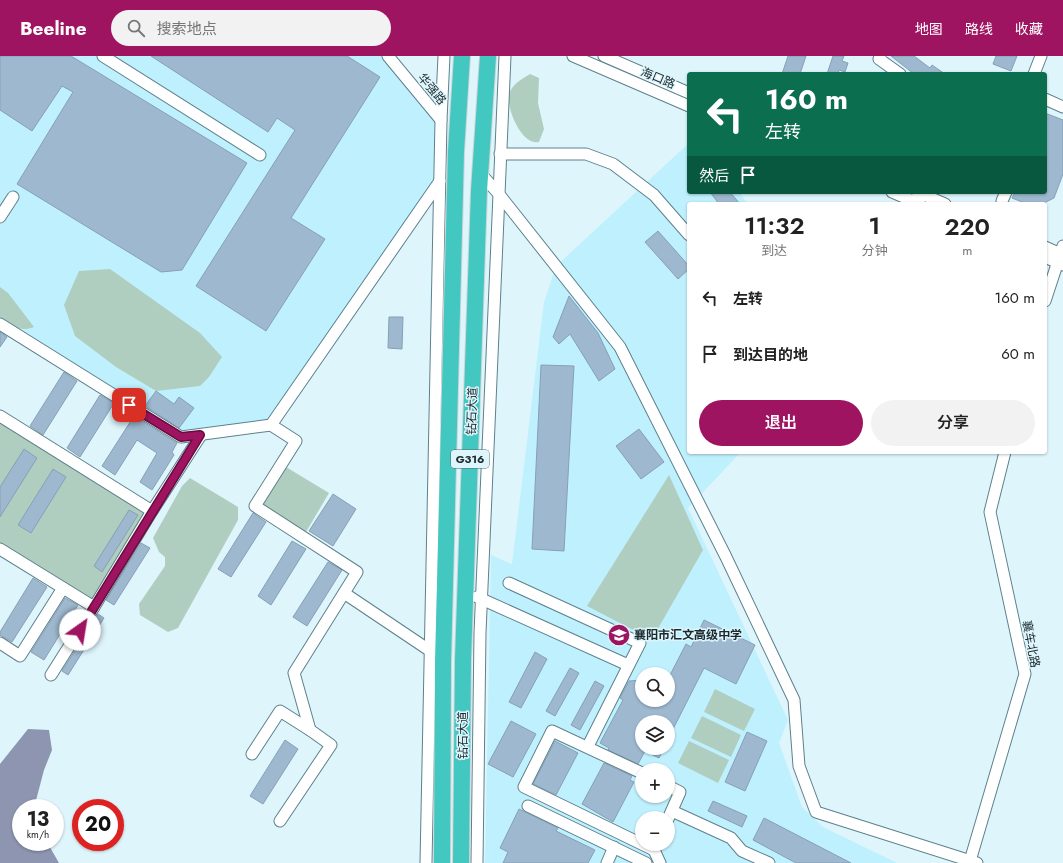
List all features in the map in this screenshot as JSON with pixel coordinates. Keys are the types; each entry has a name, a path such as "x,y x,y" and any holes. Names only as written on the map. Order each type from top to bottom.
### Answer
{"highway":[{"name":"钻石大道","path":"442,863 444,662 458,120 462,56"},
{"name":"钻石大道","path":"461,863 466,591 480,174 488,56"}],"street":[{"path":"103,56 260,155"},
{"name":"华强路","path":"388,56 441,120"},
{"path":"426,863 429,650 441,120 444,56"},
{"path":"476,863 482,599 505,56"},
{"name":"海口路","path":"573,56 687,105"},
{"name":"海口路","path":"604,56 687,92"},
{"path":"1035,72 1040,56"},
{"path":"878,57 897,72"},
{"path":"1047,100 1063,107"},
{"path":"441,120 458,120"},
{"path":"500,154 586,154 613,164 654,195 687,233"},
{"path":"480,174 498,193 620,347 726,556 794,700 799,766 816,812 974,862"},
{"path":"271,425 440,180"},
{"path":"901,194 916,202"},
{"path":"922,194 940,202"},
{"path":"0,217 13,197"},
{"path":"1047,248 1061,256"},
{"path":"1047,257 1061,256"},
{"path":"1047,288 1061,256"},
{"path":"0,324 181,437 271,425 296,441 255,506 357,572 294,673 310,730"},
{"path":"0,416 152,511"},
{"path":"51,675 200,435"},
{"name":"襄车北路","path":"974,862 1025,674 990,512 1004,454"},
{"path":"0,549 94,607"},
{"path":"509,583 640,643 588,746"},
{"path":"0,643 20,656 63,588"},
{"path":"466,591 628,665"},
{"path":"344,593 429,650"},
{"path":"252,754 280,711 331,745 280,821"},
{"path":"635,770 552,730 524,787 635,837"},
{"path":"672,811 680,792 675,790"},
{"path":"528,806 647,863 654,851"},
{"path":"675,817 731,838 742,851 769,863"},
{"path":"607,863 614,847"},
{"path":"657,851 660,863"}],"shaded area":[{"path":"0,56 388,56 441,120 440,181 271,425 181,437 0,324"},
{"name":"襄阳市汇文高级中学","path":"687,145 687,194 740,194 746,202 687,202 687,454 739,454 688,508 788,720 779,743 802,807 823,827 897,863 485,863 491,555 512,564 544,302 556,266"},
{"path":"28,729 49,730 52,750 44,770 36,799 12,799 12,851 52,851 59,863 0,863 0,764"}],"green space":[{"path":"530,74 539,78 538,103 544,129 539,142 533,142 522,133 510,110 510,92 517,83"},
{"path":"110,269 200,333 222,357 209,377 200,386 156,391 116,367 75,336 64,305 79,271"},
{"path":"0,287 8,293 34,327 29,329 20,329 0,317"},
{"path":"0,416 152,511 94,607 0,549"},
{"path":"281,464 329,493 303,537 255,506"},
{"path":"669,475 703,550 656,632 641,634 587,606"},
{"path":"190,478 238,507 238,520 178,628 168,632 140,615 139,604 165,566 165,557 159,552 153,538 182,486"},
{"path":"715,689 755,709 744,731 704,712"},
{"path":"702,716 741,735 731,757 691,738"},
{"path":"689,741 729,760 718,783 678,763"}],"building":[{"path":"0,56 71,56 247,163 182,270 161,272 17,184 73,92 62,86 32,131 0,110"},
{"path":"151,56 347,56 380,77 291,218 325,239 266,331 196,286 295,130 277,118 268,132"},
{"path":"788,56 806,56 801,72 783,72"},
{"path":"833,56 844,56 842,61 848,63 845,72 839,70 838,72 828,72"},
{"path":"891,56 914,56 930,68 932,65 942,72 911,72"},
{"path":"996,56 1017,56 1011,71 993,64"},
{"path":"1047,114 1063,120 1063,174 1054,198 1046,202 1022,202 1012,198 1014,194 1047,194"},
{"path":"712,194 732,194 738,202 718,202"},
{"path":"658,231 687,264 687,271 678,279 645,242"},
{"path":"569,296 598,333 615,369 599,381 570,334 559,344 553,337"},
{"path":"389,317 403,317 402,349 388,348"},
{"path":"0,332 7,337 0,347"},
{"path":"541,365 574,366 564,551 532,549"},
{"path":"64,372 77,381 43,435 30,426"},
{"path":"156,391 174,404 179,397 194,408 179,428 145,406"},
{"path":"100,395 114,403 80,457 67,448"},
{"path":"134,416 177,443 172,452 174,455 152,490 140,482 157,453 137,440 115,475 102,466"},
{"path":"639,429 664,462 641,479 616,446"},
{"path":"24,449 37,458 0,517 0,487"},
{"path":"53,469 66,477 31,533 18,525"},
{"path":"333,494 356,509 333,546 309,531"},
{"path":"129,510 138,515 102,572 94,566"},
{"path":"253,513 266,522 231,577 218,569"},
{"path":"292,541 306,549 271,605 258,596"},
{"path":"141,543 150,548 114,605 106,600"},
{"path":"328,562 342,570 307,626 293,617"},
{"path":"33,578 47,587 12,642 0,635 0,632"},
{"path":"65,598 78,605 44,660 31,652"},
{"path":"98,614 104,618 68,675 62,671"},
{"path":"704,620 755,645 736,684 704,668 675,725 675,715 635,715 635,755 643,755 639,763 608,750 609,748 600,743 623,700 620,698 629,681 635,681 635,707 675,707 674,667 686,644 691,647"},
{"path":"535,652 547,659 521,708 509,702"},
{"path":"570,668 579,673 555,716 546,711"},
{"path":"595,681 604,686 580,730 571,725"},
{"path":"511,721 536,734 513,777 488,764"},
{"path":"747,732 767,741 745,791 725,782"},
{"path":"285,740 298,749 263,804 250,796"},
{"path":"555,741 578,753 556,795 533,784"},
{"path":"653,755 660,755 659,758"},
{"path":"604,763 632,776 630,780 634,782 613,822 582,804"},
{"path":"713,801 747,816 742,827 708,811"},
{"path":"519,809 558,828 556,831 595,850 588,863 503,863 508,852 500,848"},
{"path":"764,818 851,863 796,863 753,840"}],"place":[{"name":"襄阳市汇文高级中学","path":"619,635"}],"route":[{"path":"80,630 200,435 181,437 129,405"}]}
